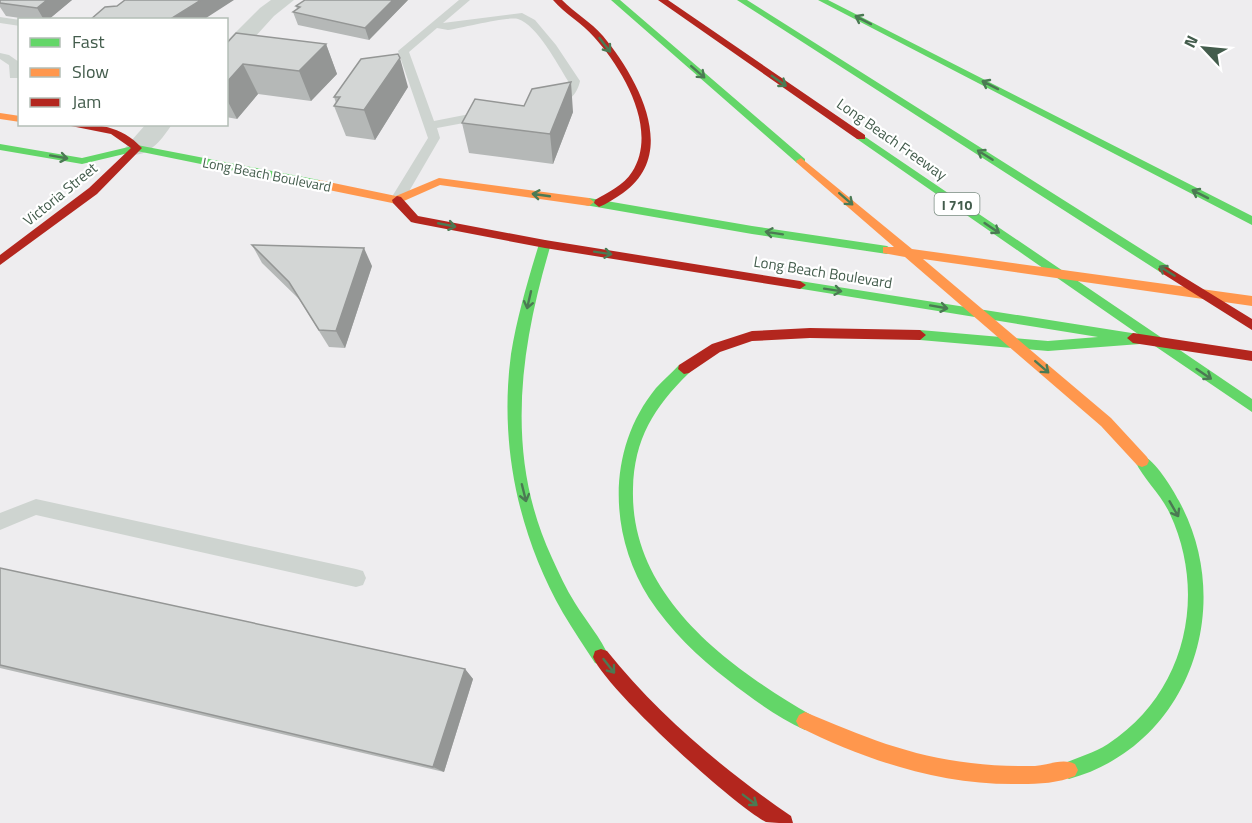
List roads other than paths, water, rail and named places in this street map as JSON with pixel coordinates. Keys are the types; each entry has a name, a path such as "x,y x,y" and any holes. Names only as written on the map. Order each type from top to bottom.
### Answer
{"main road":[{"path":"557,0 597,35 609,50 629,83 642,112 648,141 645,160 636,176 598,203"},
{"path":"615,0 1106,422 1137,455 1161,487 1182,522 1194,564 1197,613 1190,657 1171,696 1142,732 1106,757 1059,773 1003,774 941,766 878,752 822,730 773,701 727,668 689,634 659,599 638,561 628,525 622,485 627,451 640,419 656,397 687,366 711,350 742,338 804,333 912,335 1038,346 1140,339"},
{"name":"Long Beach Freeway","path":"662,0 1252,406"},
{"path":"741,0 1252,325"},
{"path":"822,0 1252,221"},
{"path":"0,116 18,118"},
{"name":"Long Beach Boulevard","path":"80,126 114,131 137,148"},
{"name":"Long Beach Boulevard","path":"0,147 82,161 137,148 397,200 415,219 545,244 1252,356"},
{"name":"Victoria Street","path":"0,261 93,191 137,148"},
{"name":"Long Beach Boulevard","path":"397,200 439,181 598,203 832,242 1252,301"},
{"path":"560,232 545,244 538,264 522,331 515,385 513,437 523,490 538,542 567,604 610,669 677,737 749,800 784,823"},
{"path":"906,270 964,279"},
{"path":"1052,288 1076,278"}],"street":[{"path":"0,9 13,0"},
{"path":"228,52 267,12 285,0"},
{"path":"137,148 158,126"}],"lane":[{"path":"397,200 434,138 403,51 465,0"},
{"path":"435,25 448,27 518,15 531,22 552,47 574,81 572,91 559,101 536,106"},
{"path":"0,20 18,23"},
{"path":"0,56 15,64 17,76 0,79"},
{"path":"430,126 500,113"},
{"path":"0,522 36,507 356,578"}]}
